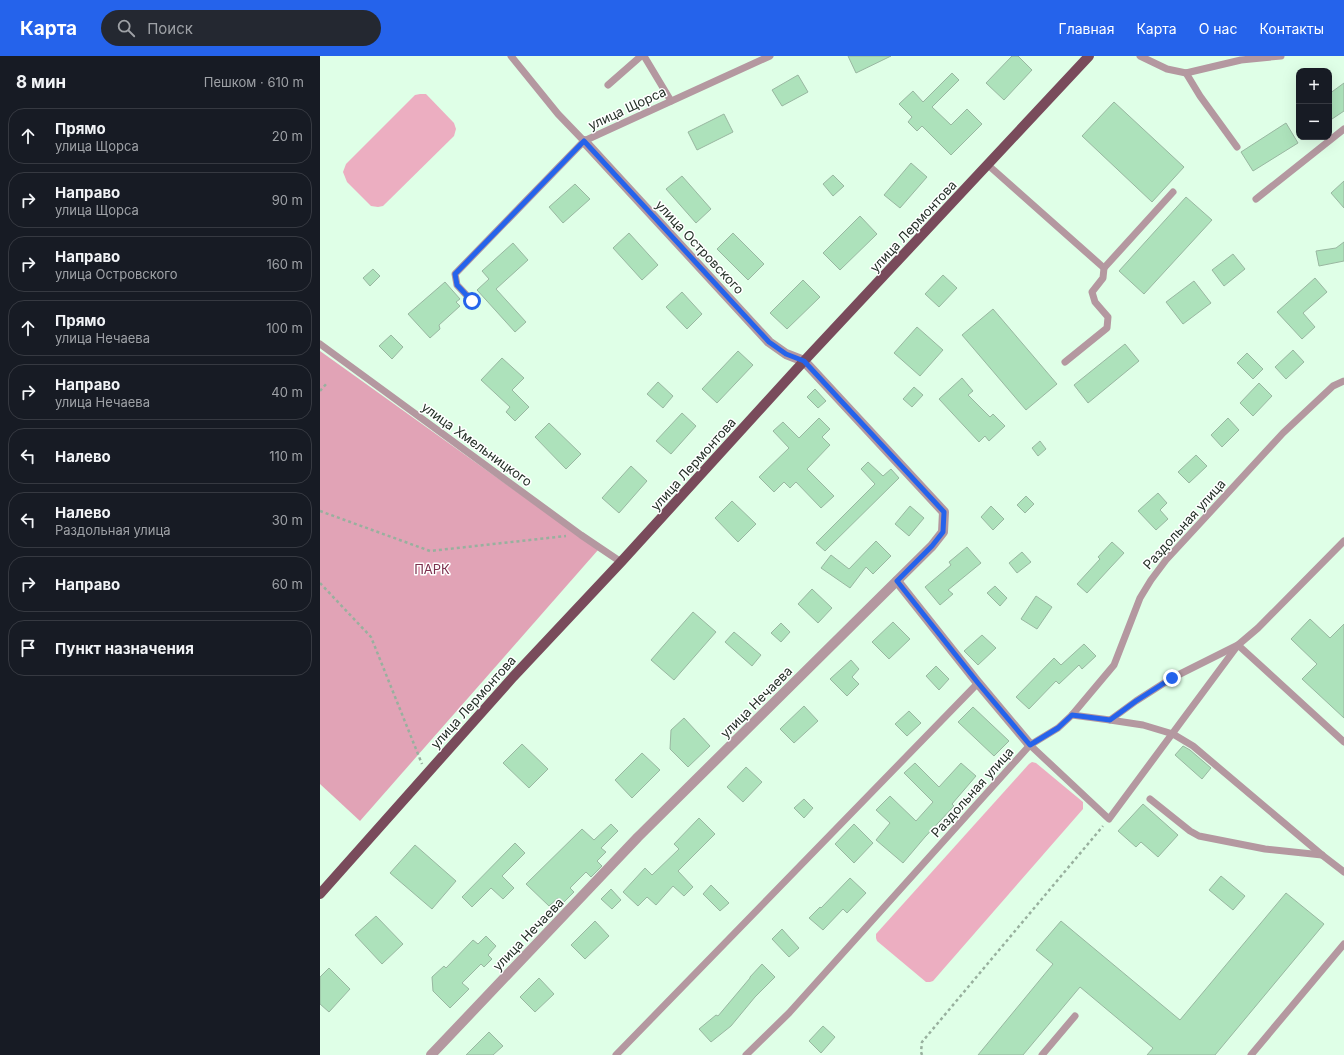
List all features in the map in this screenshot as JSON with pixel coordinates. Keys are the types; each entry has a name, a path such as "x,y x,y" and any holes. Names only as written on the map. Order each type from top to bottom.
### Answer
{"main road":[{"name":"улица Лермонтова","path":"320,894 513,677 621,562 804,361 1089,56"}],"street":[{"name":"улица Островского","path":"584,141 769,342 786,354 804,361"},
{"name":"улица Нечаева","path":"431,1055 638,837 932,546 943,532 944,512 804,361"},
{"path":"897,581 978,683 1030,745"}],"lane":[{"path":"511,56 558,114 584,141"},
{"path":"608,85 641,56"},
{"path":"644,56 671,101"},
{"name":"улица Щорса","path":"472,301 457,285 455,274 584,141 770,56"},
{"path":"1140,56 1167,69 1186,73 1242,60 1280,56"},
{"path":"1186,73 1200,96 1236,147"},
{"path":"1256,199 1344,129"},
{"path":"988,165 1104,268"},
{"path":"1065,362 1107,328 1108,317 1095,302 1092,292 1103,278 1104,268 1173,192"},
{"name":"улица Хмельницкого","path":"320,344 581,535 621,562"},
{"name":"Раздольная улица","path":"746,1055 789,1013 1030,745 1058,728 1072,715 1114,665 1140,598 1166,560 1283,433 1328,390 1344,381"},
{"path":"1030,745 1109,819 1238,645 1258,628 1344,541"},
{"path":"1110,720 1172,678 1238,645"},
{"path":"1238,645 1344,742"},
{"path":"616,1055 978,683"},
{"path":"1072,715 1143,725 1173,734 1193,746 1344,872"},
{"path":"1150,799 1190,831 1199,836 1265,849 1322,855"},
{"path":"1251,1055 1344,944"},
{"path":"1042,1055 1075,1016"}],"path":[{"path":"320,391 327,383"},
{"path":"320,511 430,551 581,535"},
{"path":"320,583 371,637 426,774"},
{"path":"922,1055 922,1042 1109,819"}],"shaded area":[{"path":"426,94 454,123 456,129 454,136 383,206 371,206 347,182 343,172 346,164 415,95"},
{"path":"1032,762 1036,763 1083,802 1083,809 933,981 926,982 877,941 876,934"}],"green space":[{"name":"ПАРК","path":"320,351 598,550 360,821 320,784"}],"building":[{"path":"848,56 891,56 856,73"},
{"path":"1012,56 1018,56 1032,70 1004,100 986,83"},
{"path":"952,73 959,80 932,107 951,125 967,109 982,124 951,155 922,126 917,131 908,122 912,117 899,104 913,91 923,102"},
{"path":"798,75 808,92 782,106 772,90"},
{"path":"1344,83 1344,111 1332,119 1332,104 1332,92"},
{"path":"1114,102 1184,167 1152,202 1082,136"},
{"path":"724,114 733,132 697,150 688,132"},
{"path":"1286,123 1298,143 1253,171 1241,152"},
{"path":"911,163 927,177 900,208 884,195"},
{"path":"833,175 844,186 833,196 823,184"},
{"path":"682,176 711,209 696,223 666,189"},
{"path":"1344,181 1344,208 1331,193"},
{"path":"575,184 590,199 563,223 549,207"},
{"path":"1186,197 1212,220 1144,294 1119,271"},
{"path":"860,216 877,234 840,270 823,253"},
{"path":"629,233 658,265 642,280 613,248"},
{"path":"733,233 764,264 748,280 717,249"},
{"path":"1344,242 1344,261 1319,266 1316,251 1336,248"},
{"path":"513,243 528,260 496,289 526,322 515,332 477,290 489,279 482,271"},
{"path":"1233,254 1245,269 1224,286 1212,270"},
{"path":"373,269 380,276 370,286 363,278"},
{"path":"943,275 957,288 939,307 925,294"},
{"path":"1315,278 1327,292 1303,313 1315,327 1302,339 1277,312"},
{"path":"803,280 820,297 787,329 770,313"},
{"path":"1194,281 1211,303 1183,324 1166,302"},
{"path":"445,282 460,299 456,302 460,306 439,325 440,329 430,338 408,314"},
{"path":"682,292 702,314 687,329 666,307"},
{"path":"993,309 1057,384 1026,410 962,335"},
{"path":"917,327 943,350 920,376 894,353"},
{"path":"391,335 403,347 392,359 379,346"},
{"path":"1125,344 1139,361 1088,403 1074,385"},
{"path":"1293,350 1304,362 1286,379 1275,367"},
{"path":"738,351 753,365 717,403 702,389"},
{"path":"1247,353 1263,369 1253,379 1237,363"},
{"path":"502,358 524,378 512,390 529,407 515,421 506,412 510,407 481,380"},
{"path":"962,378 973,391 968,395 990,417 993,414 1005,426 989,441 985,436 979,442 939,399"},
{"path":"658,382 673,396 663,408 647,394"},
{"path":"1259,383 1272,396 1253,416 1240,403"},
{"path":"914,387 923,395 912,407 903,399"},
{"path":"815,389 826,401 818,408 807,397"},
{"path":"682,413 696,426 671,454 656,441"},
{"path":"819,418 830,429 822,437 830,445 807,469 834,496 821,508 796,482 790,488 784,482 774,492 759,477 789,448 773,431 783,422 799,438"},
{"path":"1228,418 1239,430 1222,447 1211,435"},
{"path":"549,423 581,454 566,469 535,437"},
{"path":"1040,441 1046,449 1038,456 1032,448"},
{"path":"1196,455 1207,466 1189,483 1178,472"},
{"path":"868,462 883,476 891,469 899,478 825,551 816,543 875,484 861,469"},
{"path":"631,466 647,481 619,513 602,498"},
{"path":"1158,493 1167,503 1160,510 1168,519 1156,530 1138,511"},
{"path":"1026,496 1034,504 1025,513 1017,505"},
{"path":"732,501 756,524 738,542 715,518"},
{"path":"910,506 924,518 909,536 895,524"},
{"path":"991,506 1004,519 993,530 981,517"},
{"path":"876,541 891,556 873,574 866,567 850,588 821,568 831,555 849,569"},
{"path":"1112,542 1124,553 1087,593 1077,584 1100,559 1098,557"},
{"path":"967,547 981,563 948,590 953,594 940,605 925,587 951,565 949,562"},
{"path":"1022,552 1031,562 1017,573 1009,563"},
{"path":"995,586 1007,598 1000,606 987,593"},
{"path":"812,589 832,608 818,623 798,604"},
{"path":"1036,596 1052,607 1037,629 1021,619"},
{"path":"693,612 716,632 674,680 651,660"},
{"path":"1310,619 1330,638 1344,624 1344,718 1302,679 1317,664 1291,639"},
{"path":"893,622 910,639 889,659 872,642"},
{"path":"781,623 790,632 781,642 771,633"},
{"path":"734,632 761,655 752,666 725,642"},
{"path":"982,635 996,648 978,665 964,651"},
{"path":"1084,644 1096,656 1082,669 1079,665 1059,684 1056,681 1029,709 1016,697 1054,658 1061,665"},
{"path":"851,660 859,669 852,677 859,684 847,696 830,679"},
{"path":"936,666 949,679 939,690 926,676"},
{"path":"804,706 818,721 794,743 780,729"},
{"path":"973,707 1009,741 994,756 958,722"},
{"path":"909,711 921,723 907,736 895,724"},
{"path":"684,718 710,746 688,767 670,749 671,730"},
{"path":"522,744 548,769 529,788 503,763"},
{"path":"1183,746 1211,768 1202,779 1175,755"},
{"path":"642,753 660,770 632,798 615,780"},
{"path":"915,763 939,787 961,763 976,776 952,804 954,806 903,863 876,840 890,823 876,810 890,796 916,821 933,802 904,773"},
{"path":"746,767 762,782 743,802 727,787"},
{"path":"804,799 813,808 804,818 794,808"},
{"path":"1143,804 1178,835 1158,857 1141,842 1136,847 1118,831"},
{"path":"699,818 715,834 678,871 693,887 684,896 673,886 656,905 647,897 638,906 623,892 645,868 652,875 679,849 674,844"},
{"path":"611,824 618,831 601,848 606,852 597,861 602,866 591,877 586,872 570,888 574,892 563,903 558,898 549,906 526,884 582,829 594,840"},
{"path":"854,824 873,843 854,863 835,844"},
{"path":"515,843 525,853 502,876 514,888 503,899 491,888 472,907 462,897"},
{"path":"415,845 456,881 432,909 390,873"},
{"path":"1221,876 1245,896 1233,910 1209,890"},
{"path":"850,878 866,893 847,913 843,909 823,930 809,918 820,907 821,908"},
{"path":"711,885 729,903 720,911 703,894"},
{"path":"611,889 621,900 612,909 601,899"},
{"path":"1286,893 1324,924 1215,1055 1147,1055 1153,1048 1080,987 1023,1055 978,1055 1053,964 1036,950 1061,921 1180,1020"},
{"path":"376,916 403,944 382,964 355,935"},
{"path":"595,921 609,936 585,959 571,945"},
{"path":"782,929 799,948 789,957 772,939"},
{"path":"486,936 496,946 488,955 492,959 484,967 481,964 462,983 469,989 450,1008 433,991 432,977 444,966 446,968 473,940 478,944"},
{"path":"762,964 775,977 755,997 731,1026 711,1042 699,1029 716,1015 718,1016"},
{"path":"329,968 350,989 329,1012 320,1004 320,977"},
{"path":"539,978 554,994 535,1012 520,997"},
{"path":"823,1026 835,1037 821,1053 809,1041"},
{"path":"489,1032 503,1046 493,1055 466,1055"}],"route":[{"path":"472,301 457,285 455,274 584,141 769,342 786,354 804,361 944,512 943,532 932,546 897,581 978,683 1030,745 1058,728 1072,715 1110,720 1172,678"}]}
